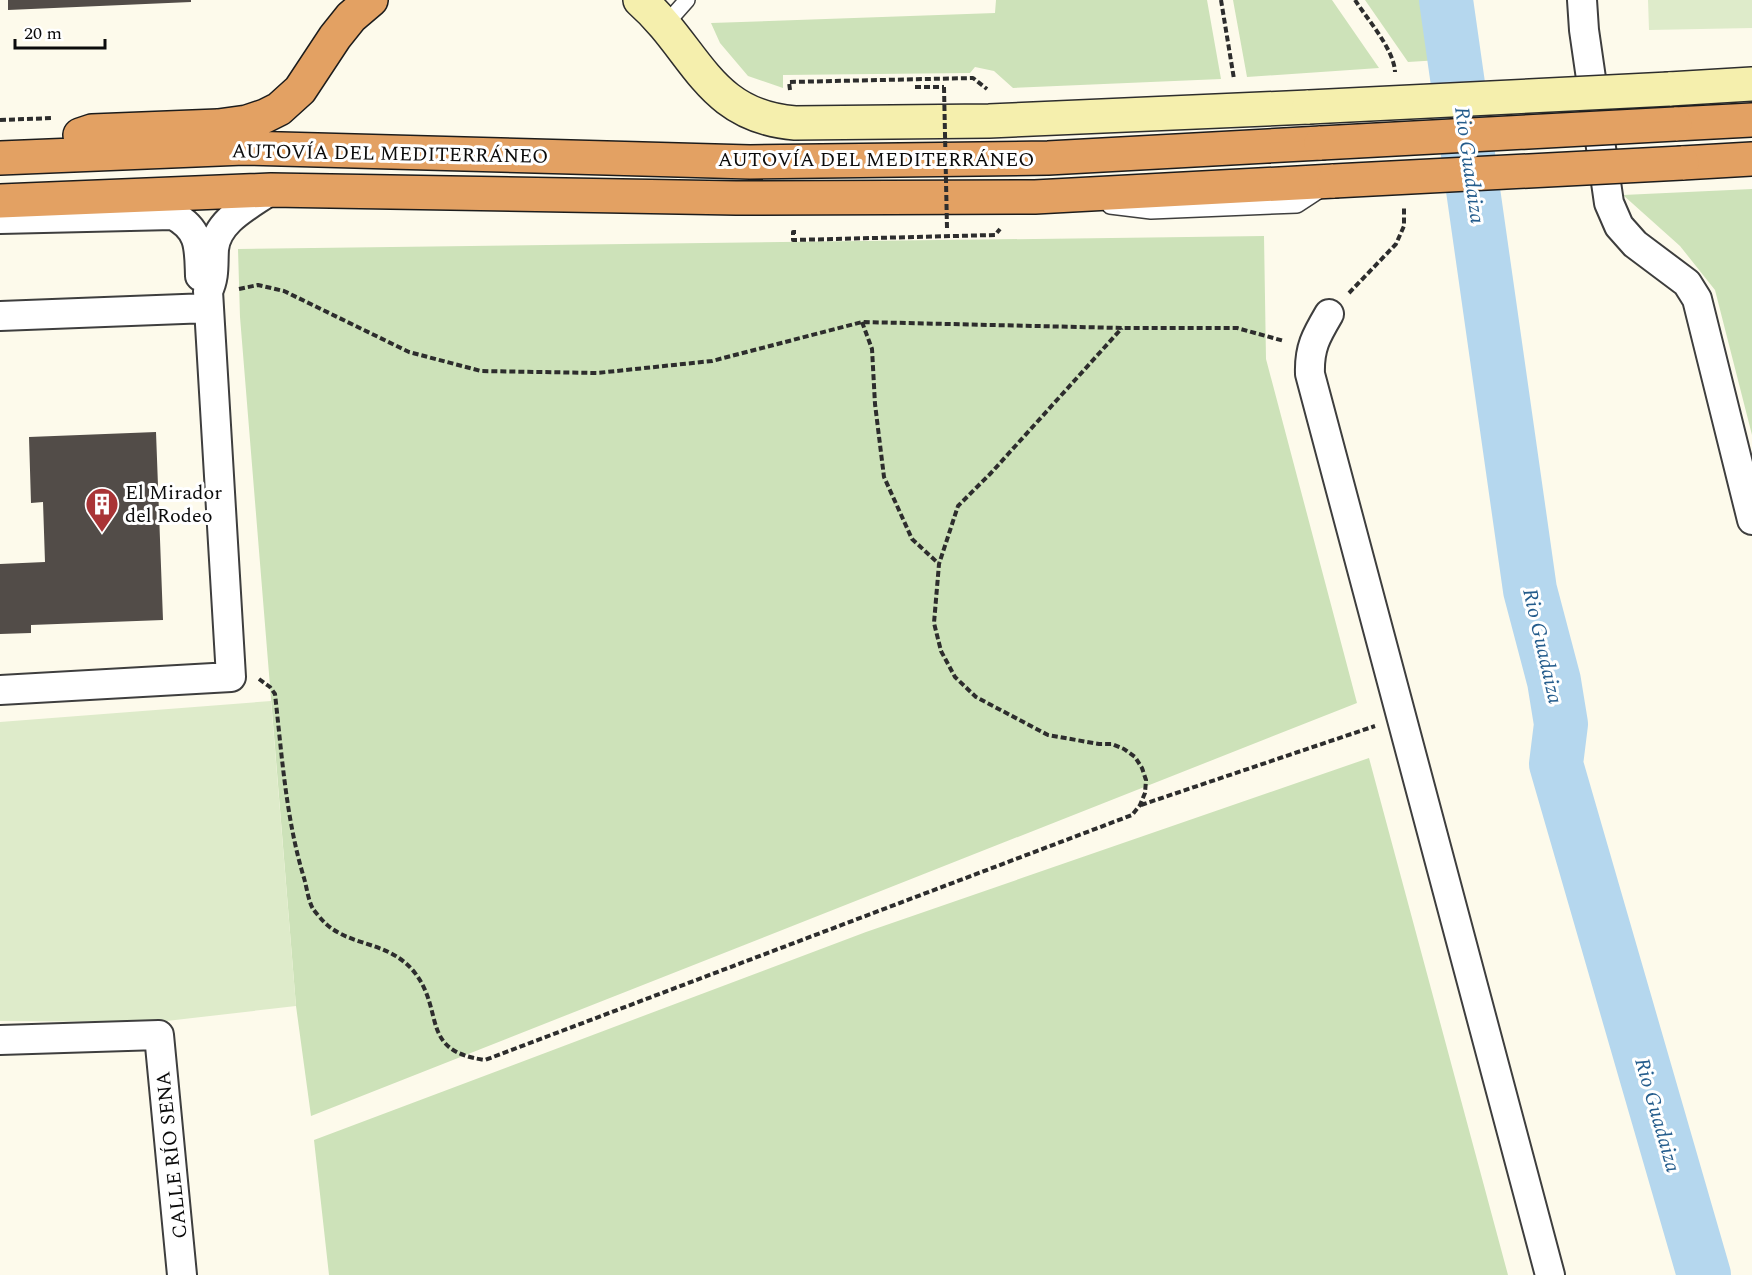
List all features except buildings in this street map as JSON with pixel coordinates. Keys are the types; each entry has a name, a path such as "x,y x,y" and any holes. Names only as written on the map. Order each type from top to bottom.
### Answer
{"highway":[{"path":"9,157 92,131 218,126 246,122 265,116 279,109 300,90 335,37 371,0"},
{"name":"AUTOVÍA DEL MEDITERRÁNEO","path":"9,157 244,148 750,162 1048,158 1752,120"},
{"name":"AUTOVÍA DEL MEDITERRÁNEO","path":"0,201 271,190 736,198 1035,197 1752,159"}],"street":[{"path":"640,0 678,41 712,86 741,109 776,122 989,121 1752,84"},
{"path":"1582,0 1584,30 1609,203 1619,226 1635,244 1687,283 1697,299 1752,520"},
{"path":"0,690 231,677 209,299 213,280 214,246 224,224 271,190"},
{"path":"0,219 173,215 184,221 194,232 199,250 200,278 209,299"},
{"path":"0,316 209,299"},
{"path":"1329,314 1313,341 1309,358 1310,374 1550,1275"},
{"name":"CALLE RÍO SENA","path":"0,1040 159,1035 182,1275"}],"lane":[{"path":"664,26 687,0"}],"path":[{"path":"1221,0 1235,86"},
{"path":"801,90 789,90 789,82 974,78 995,96"},
{"path":"908,87 944,87 947,228"},
{"path":"936,97 948,96"},
{"path":"209,299 229,291 258,285 284,291 409,352 481,371 597,373 712,361 862,322 1122,328 1237,328 1290,343"},
{"path":"862,322 872,349 875,404 884,477 912,538 939,564"},
{"path":"231,677 256,678 264,681 275,694 298,860 313,909 339,934 378,946 398,957 414,972 426,990 439,1038 452,1050 468,1058 485,1060 496,1056 1132,815 1140,805 1145,793 1146,780 1135,757 1112,744 1099,744 1048,735 976,697 955,677 941,651 934,623 939,564 958,507 999,465 1122,328"},
{"path":"1140,805 1402,717"}],"green space":[{"path":"996,0 1207,0 1221,79 1013,88 994,71 975,67 970,73 783,75 783,88 748,76 720,43 711,23 995,13"},
{"path":"1233,0 1332,0 1379,68 1247,77"},
{"path":"1365,0 1432,0 1440,60 1408,62"},
{"path":"1648,0 1752,0 1752,28 1649,30"},
{"path":"1752,189 1752,435 1715,290 1680,246 1623,195"},
{"path":"1264,236 1266,359 1357,703 311,1116 296,1006 240,317 238,249"},
{"path":"271,701 296,1006 158,1022 0,1021 0,722"},
{"path":"1369,758 1508,1275 329,1275 314,1140 866,932"}],"waterway":[{"name":"Rio Guadaiza","path":"1446,0 1530,590 1554,681 1561,724 1556,764 1704,1275"}],"place":[{"name":"El Mirador del Rodeo","path":"102,533"}]}
